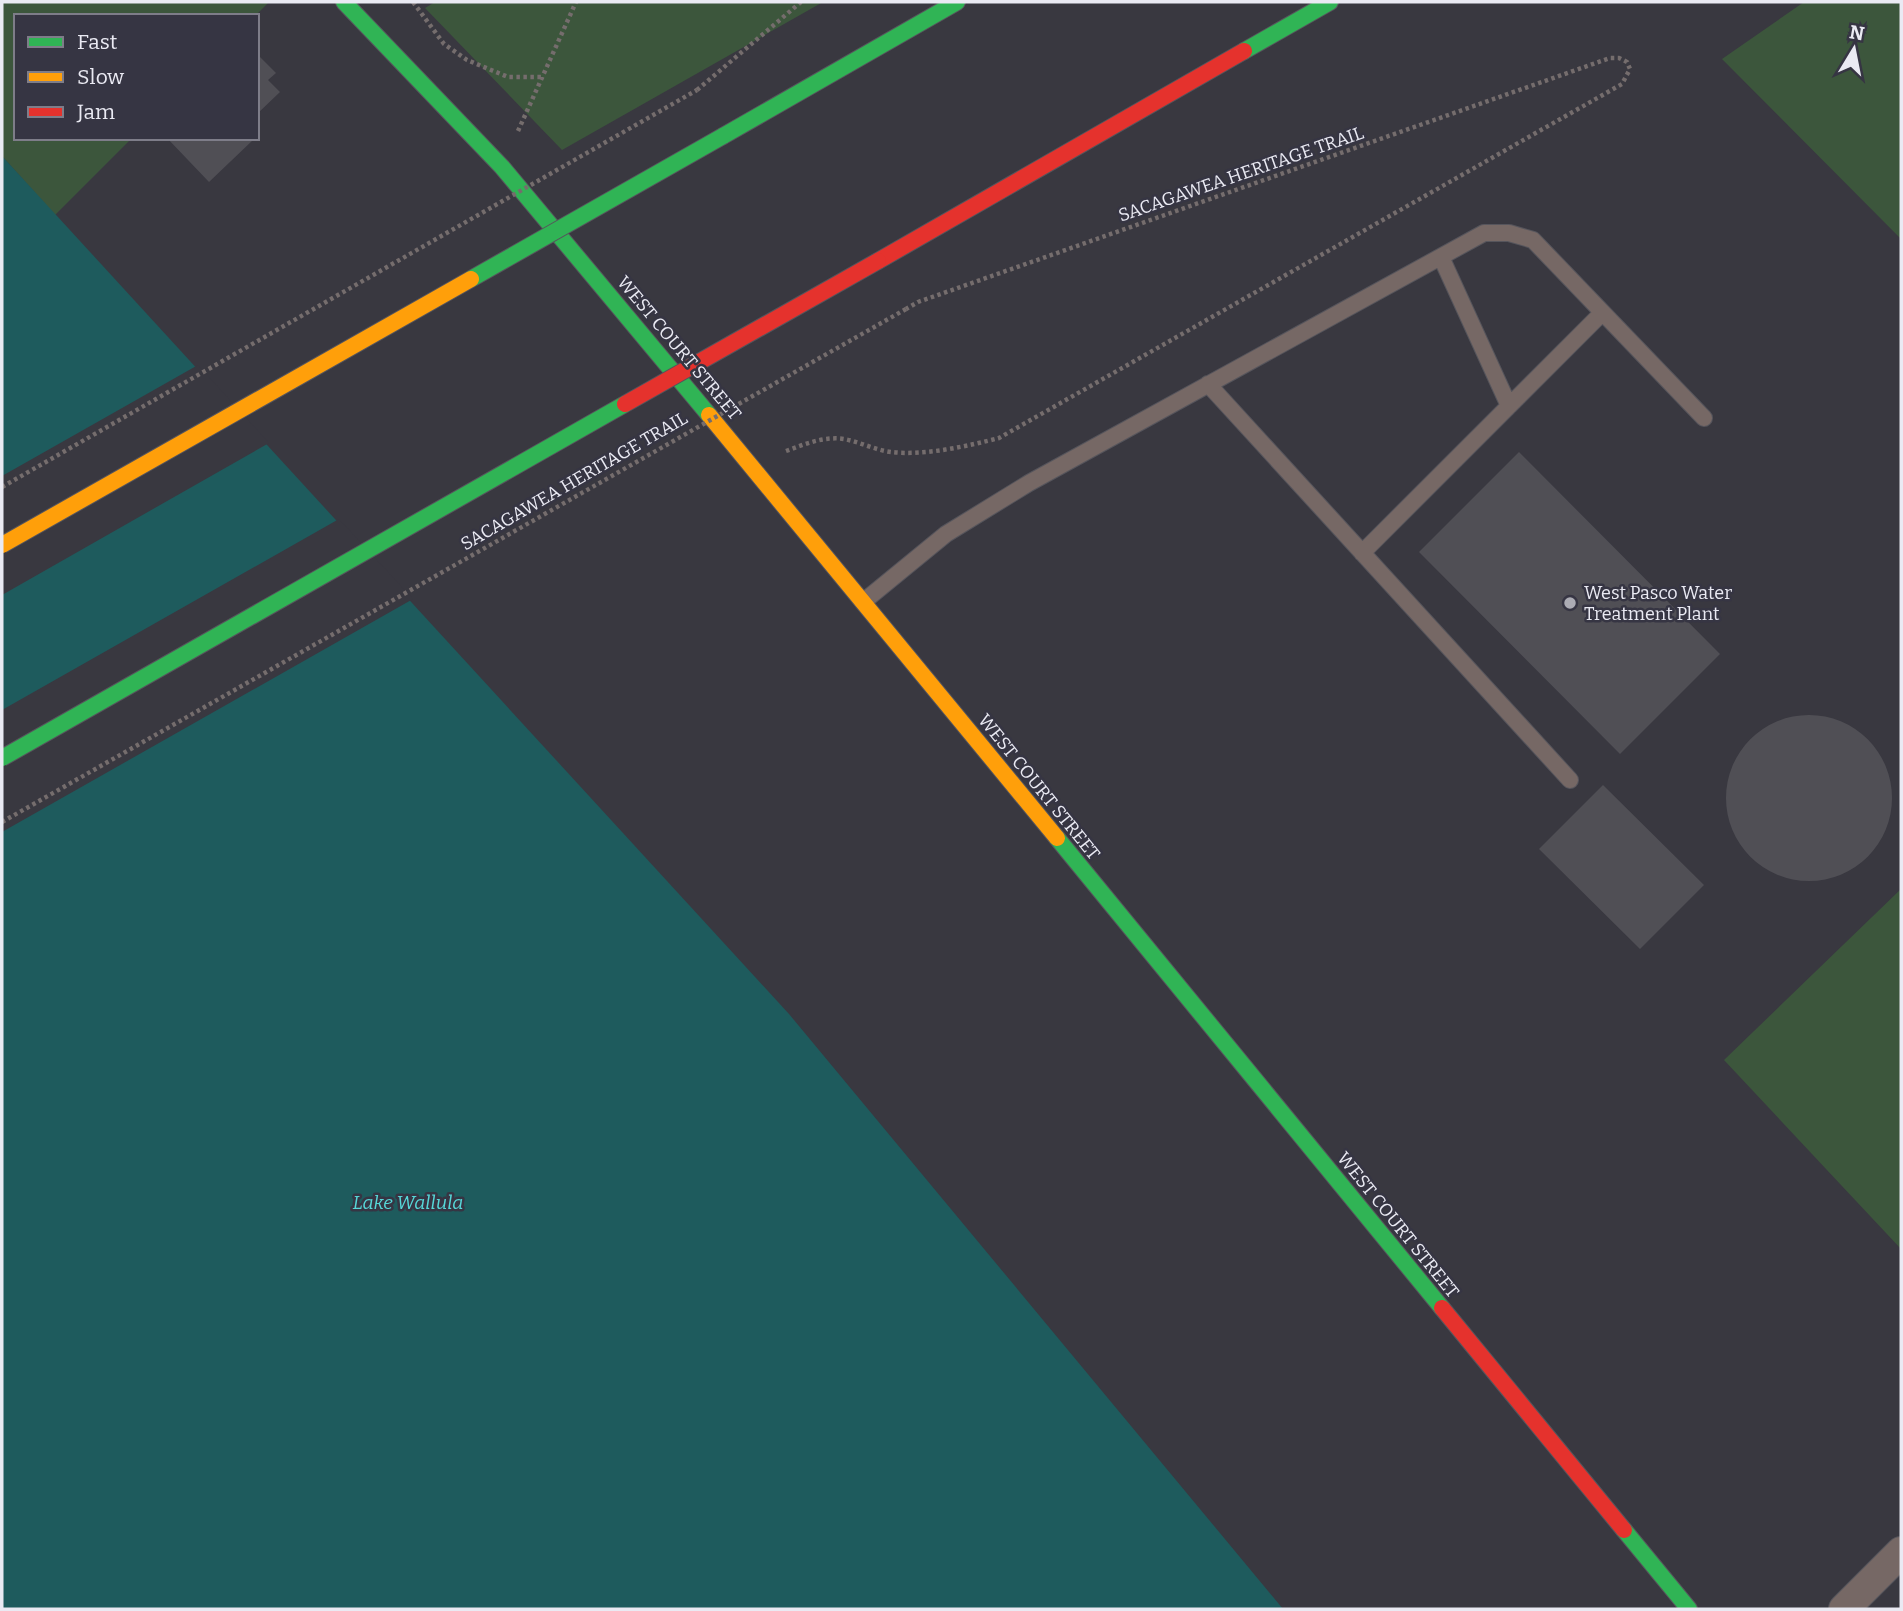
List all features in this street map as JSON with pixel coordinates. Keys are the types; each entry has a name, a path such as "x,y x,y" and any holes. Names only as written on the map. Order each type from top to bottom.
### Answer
{"main road":[{"name":"WEST COURT STREET","path":"344,2 502,167 751,465 1689,1609"},
{"path":"2,545 957,2"},
{"path":"2,758 1330,2"}],"street":[{"path":"1844,1609 1901,1552"}],"lane":[{"path":"863,602 946,534 1029,482 1483,233 1509,233 1534,240 1704,418"},
{"path":"1441,257 1509,406"},
{"path":"1362,553 1602,313"},
{"path":"1208,384 1570,780"}],"path":[{"path":"413,2 444,44 467,60 508,77 542,77"},
{"path":"502,167 576,2"},
{"path":"2,486 697,90 801,2"},
{"name":"SACAGAWEA HERITAGE TRAIL","path":"2,822 918,302 1610,58 1627,62 1630,69 1622,84 999,438 917,452 891,452 843,439 816,440 751,465"}],"green space":[{"path":"2,2 269,2 257,14 14,14 14,140 130,140 55,215 2,156"},
{"path":"435,2 823,2 562,150 425,8"},
{"path":"1804,2 1901,2 1901,239 1722,59"},
{"path":"1901,889 1901,1249 1724,1060"}],"water":[{"name":"Lake Wallula","path":"2,156 789,1014 1283,1609 2,1609"}],"pier":[{"path":"198,365 269,443 2,595 2,476"},
{"path":"339,519 413,599 2,832 2,710"}],"building":[{"path":"259,56 276,73 268,80 280,92 259,112"},
{"path":"169,140 253,140 209,182"},
{"name":"West Pasco Water Treatment Plant","path":"1519,452 1720,654 1620,754 1419,552"},
{"path":"1809,715 1841,721 1868,739 1886,766 1892,798 1886,830 1868,857 1841,875 1809,881 1777,875 1750,857 1732,830 1726,798 1732,766 1750,739 1777,721"},
{"path":"1603,785 1704,885 1640,949 1539,849"}],"traffic: fast":[{"path":"344,2 502,167 709,415"},
{"path":"723,136 957,2"},
{"path":"1244,51 1330,2"},
{"path":"471,279 723,136"},
{"path":"2,758 625,404"},
{"path":"1057,838 1442,1308"},
{"path":"1624,1530 1689,1609"}],"traffic: slow":[{"path":"2,545 471,279"},
{"path":"709,415 1057,838"}],"traffic: jam":[{"path":"878,261 1244,51"},
{"path":"625,404 878,261"},
{"path":"1442,1308 1624,1530"}],"place":[{"name":"West Pasco Water Treatment Plant","path":"1570,603"}]}
